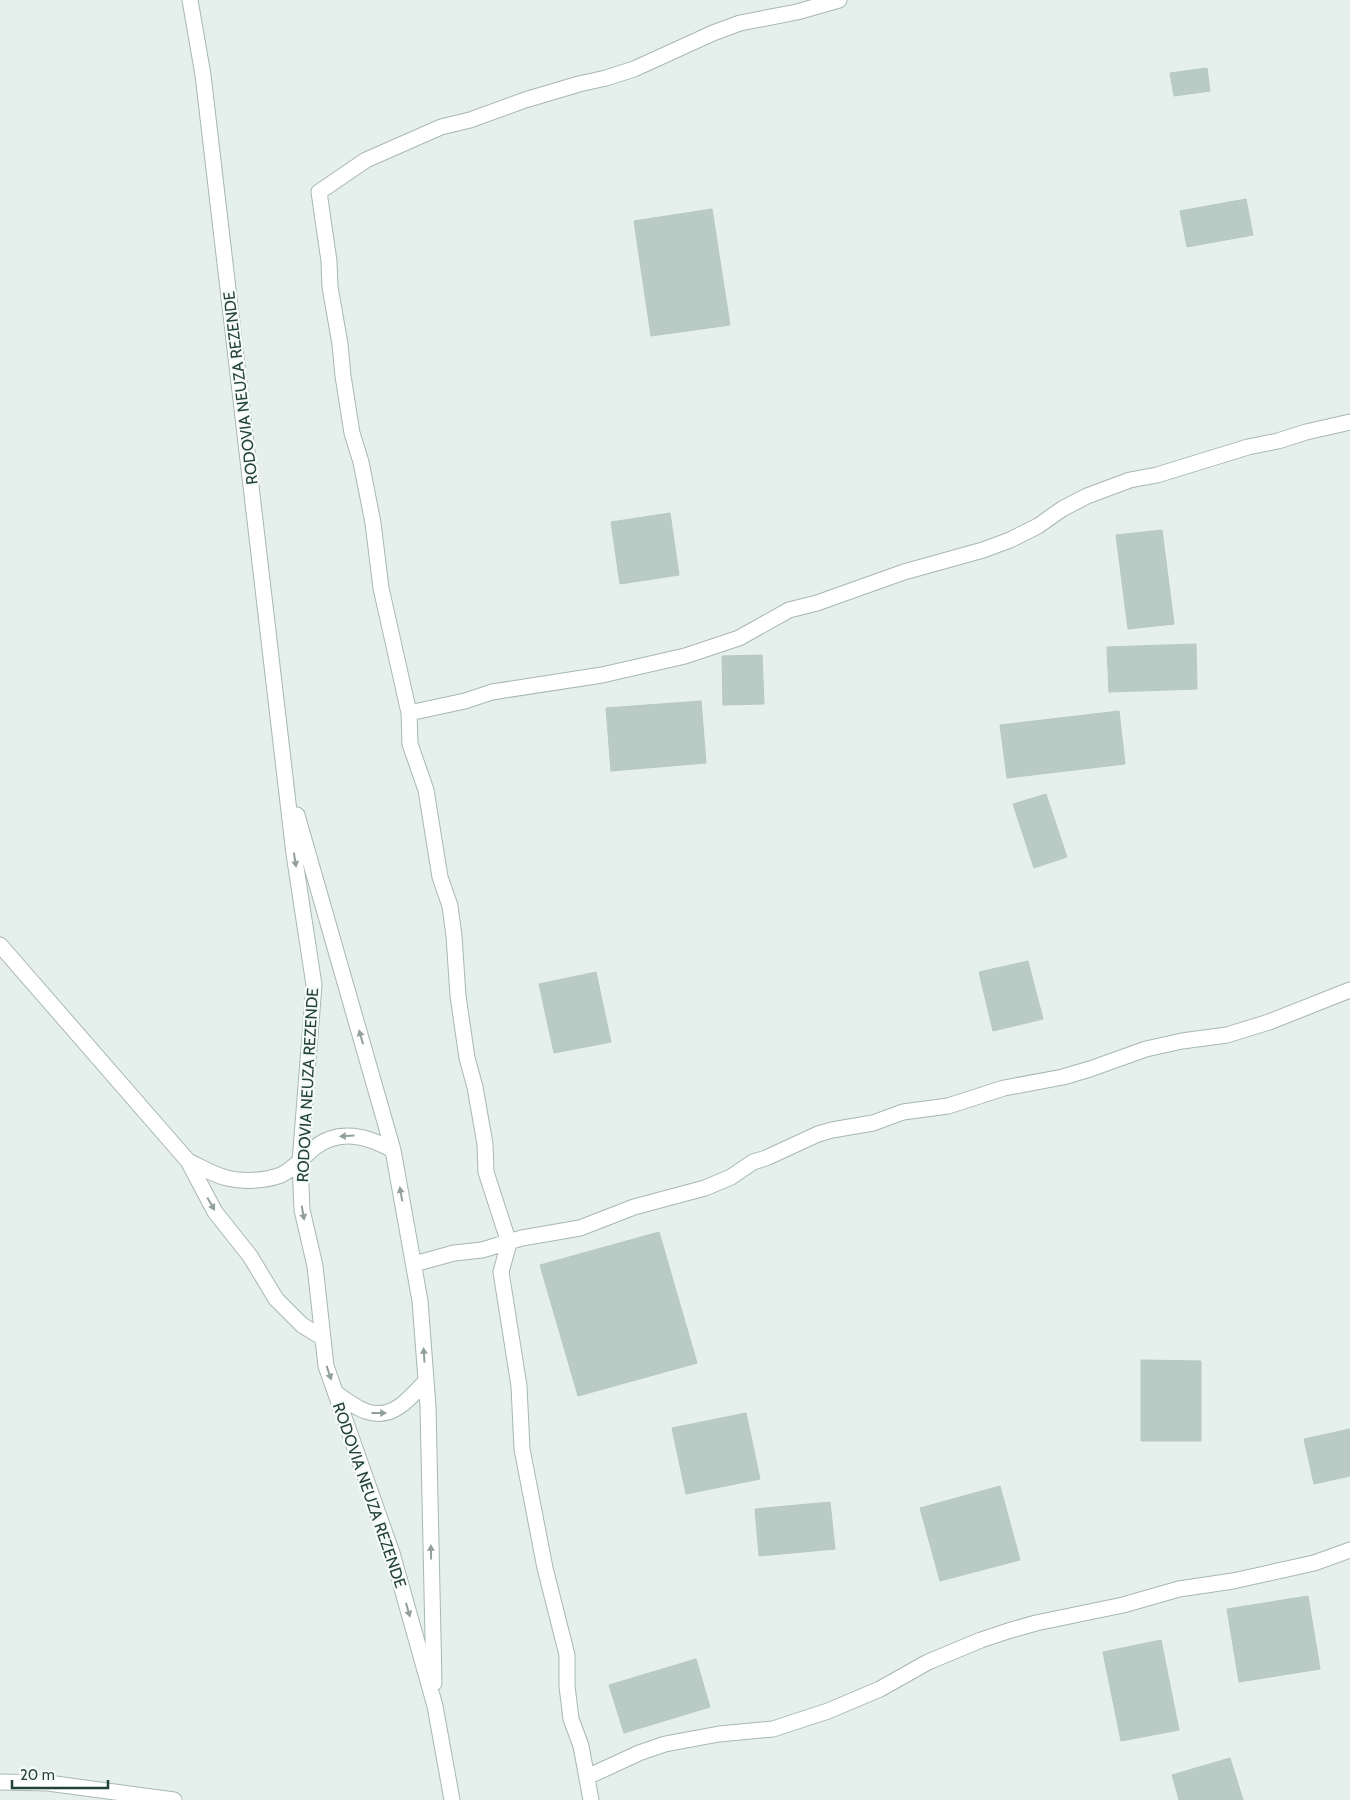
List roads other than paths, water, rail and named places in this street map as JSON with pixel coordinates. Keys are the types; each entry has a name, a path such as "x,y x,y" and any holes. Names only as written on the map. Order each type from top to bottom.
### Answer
{"street":[{"name":"RODOVIA NEUZA REZENDE","path":"190,0 204,85 294,854 314,985 300,1162 302,1210 315,1266 326,1366 392,1553 434,1706 452,1800"},
{"path":"591,1800 581,1746 571,1718 567,1686 567,1654 545,1568 535,1508 527,1479 522,1449 519,1386 501,1272 509,1243 486,1172 485,1144 466,1049 458,996 450,906 440,877 426,790 410,744 409,713 381,588 373,523 361,462 352,433 330,287 330,261 319,192 366,160 441,127 470,120 579,84 634,69 713,33 740,23 797,12 839,0"},
{"path":"409,713 465,701 492,692 602,675 685,656 739,638 789,610 817,603 904,572 983,550 1010,540 1038,526 1087,496 1130,480 1157,475 1248,447 1350,422"},
{"name":"RODOVIA NEUZA REZENDE","path":"286,777 393,1150 420,1301 426,1381 434,1706"},
{"path":"0,945 188,1161 215,1212 250,1256 276,1299 302,1325 323,1338"},
{"path":"414,1264 440,1256 482,1250 522,1238 580,1228 634,1208 704,1188 731,1177 753,1162 818,1134 845,1127 859,1126 903,1112 948,1106 1004,1088 1063,1077 1146,1049 1227,1034 1268,1022 1350,990"},
{"path":"188,1161 227,1178 256,1180 281,1175 300,1162 319,1144 341,1136 359,1136 376,1141 393,1150"},
{"path":"336,1393 351,1405 367,1412 385,1414 401,1406 426,1381"},
{"path":"587,1777 639,1753 665,1744 719,1734 773,1728 828,1711 880,1689 928,1662 980,1640 1008,1631 1036,1623 1123,1605 1179,1589 1233,1581 1314,1563 1350,1550"},
{"path":"0,1782 48,1783 174,1800"}]}
